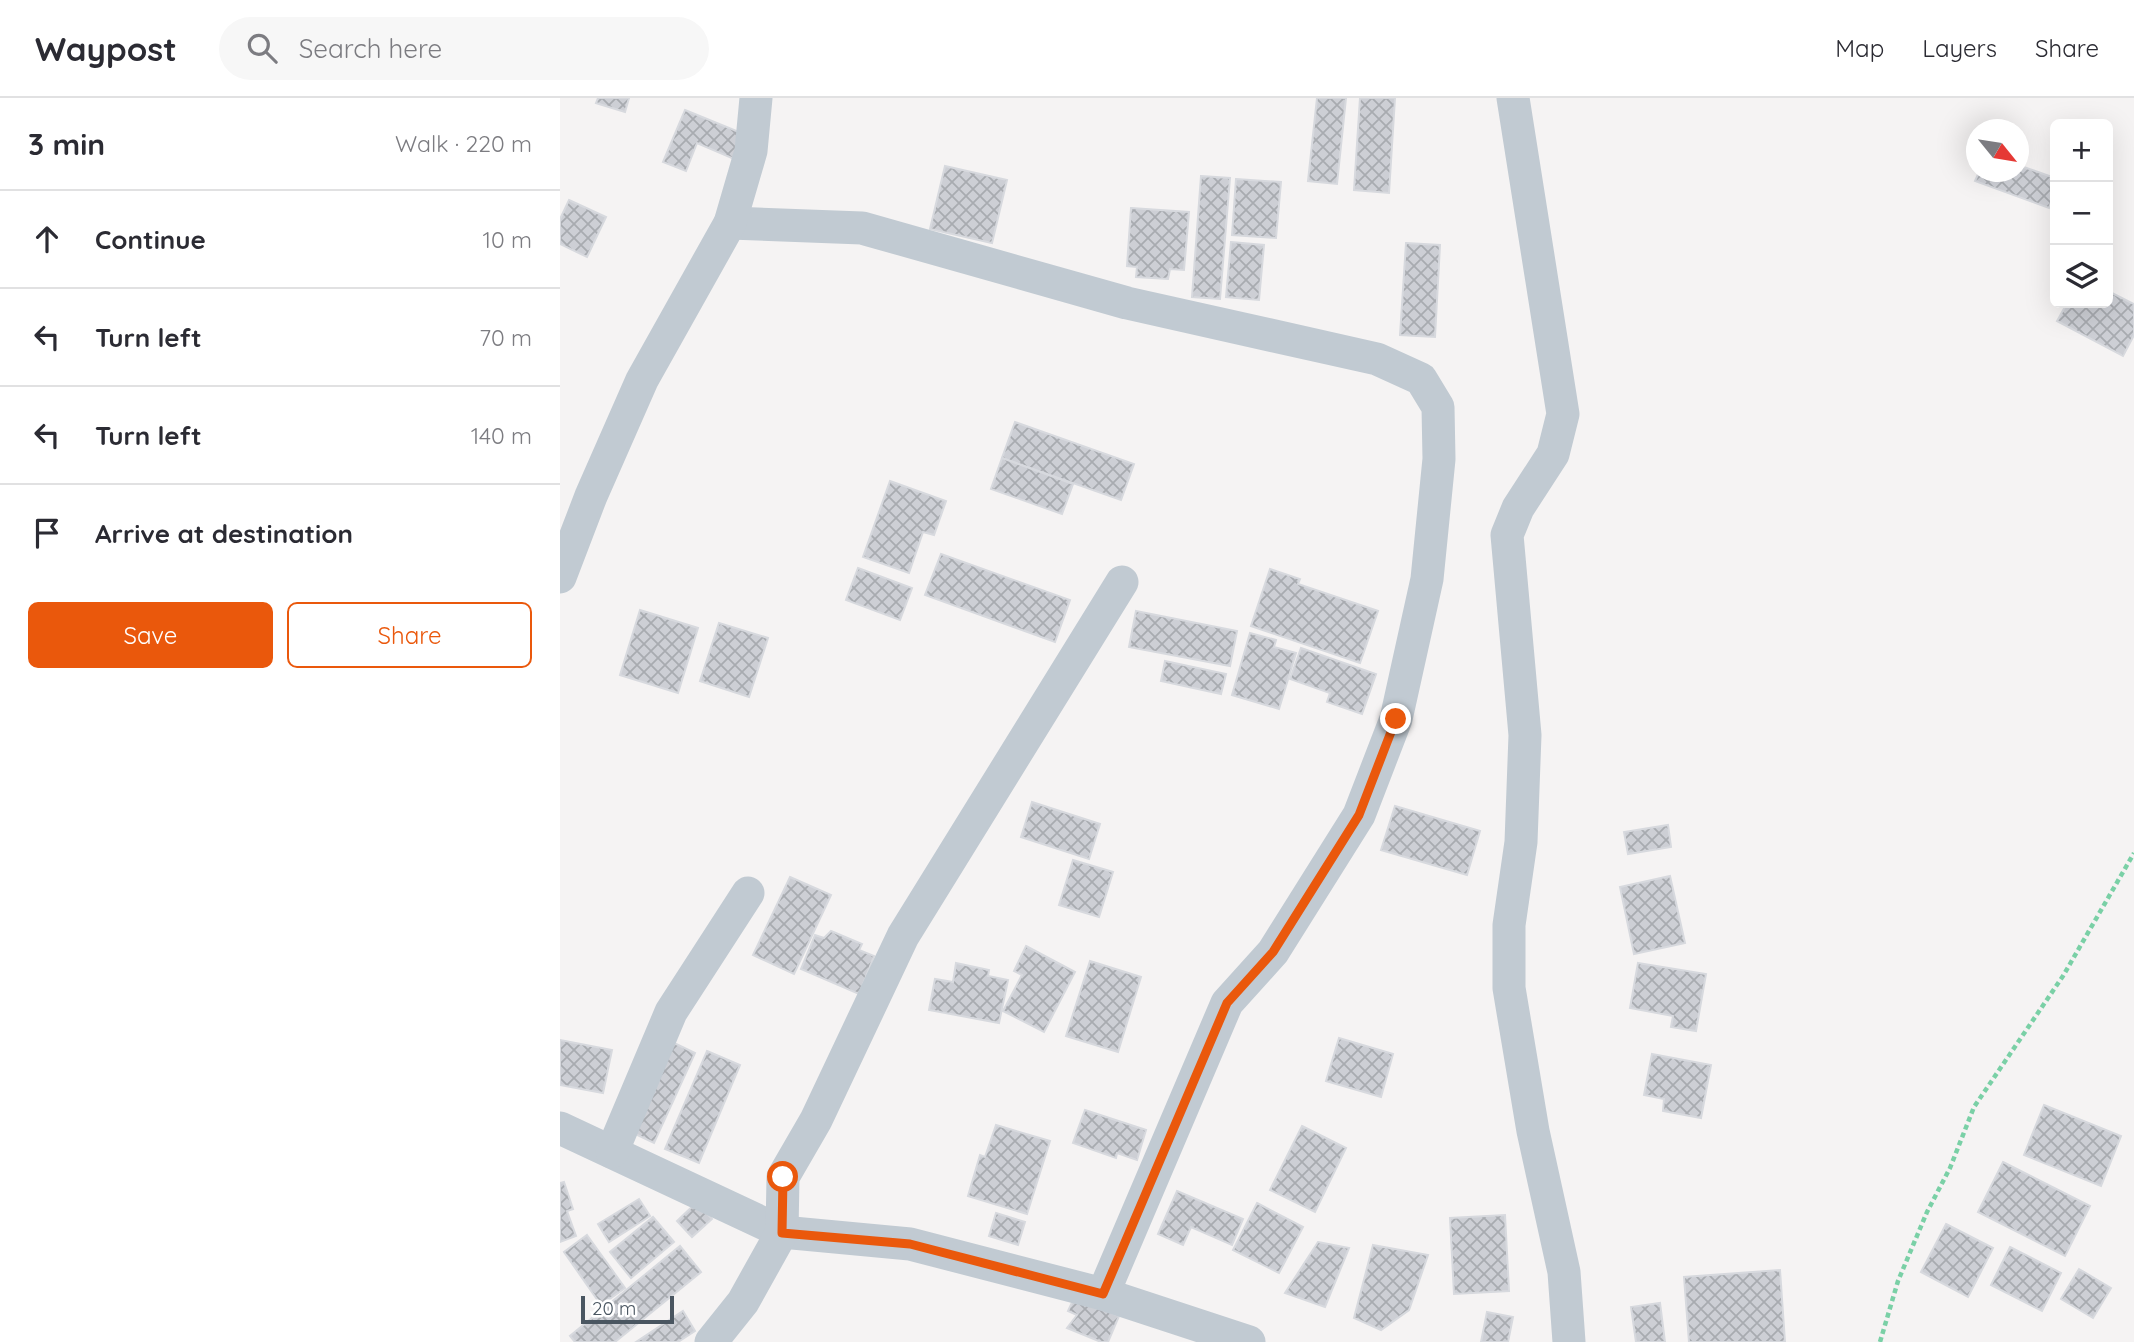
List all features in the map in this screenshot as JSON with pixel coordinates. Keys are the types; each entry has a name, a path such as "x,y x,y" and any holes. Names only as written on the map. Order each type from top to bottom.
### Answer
{"street":[{"path":"560,577 591,496 642,380 730,223 751,150 756,98"},
{"path":"1513,98 1563,414 1553,454 1518,508 1507,535 1525,735 1521,842 1509,925 1509,988 1534,1132 1564,1272 1569,1342"},
{"path":"730,223 862,228 1127,303 1377,359 1421,379 1438,407 1439,459 1427,579 1396,719 1359,815 1273,952 1227,1003 1103,1294"},
{"path":"711,1342 743,1303 782,1233 783,1177 816,1119 904,936 1122,582"},
{"path":"612,1152 671,1012 748,893"},
{"path":"560,1129 782,1233 910,1244 1103,1294 1249,1342"}],"path":[{"path":"1880,1342 1908,1256 1950,1168 1974,1107 2063,976 2134,853"}],"building":[{"path":"598,98 629,98 625,112 596,103"},
{"path":"1317,98 1346,98 1337,184 1308,181"},
{"path":"1360,98 1395,98 1389,193 1354,190"},
{"path":"685,110 744,134 734,159 697,143 686,171 663,162"},
{"path":"945,166 1007,180 992,243 930,229"},
{"path":"2029,169 2050,176 2049,208 1978,182 2029,182"},
{"path":"1201,176 1230,178 1220,299 1192,297"},
{"path":"1236,179 1281,182 1276,238 1232,235"},
{"path":"569,200 606,217 587,257 560,244 560,219"},
{"path":"1131,208 1189,212 1184,270 1170,269 1168,279 1136,277 1137,267 1127,266"},
{"path":"1231,242 1264,245 1259,300 1226,297"},
{"path":"1406,243 1440,245 1435,337 1400,335"},
{"path":"2113,294 2134,304 2134,335 2123,356 2057,321 2064,308 2113,308"},
{"path":"1015,422 1134,464 1121,500 1002,458"},
{"path":"1002,458 1073,484 1062,514 991,489"},
{"path":"890,481 946,501 934,535 923,532 909,573 863,557"},
{"path":"941,554 1070,600 1055,642 925,595"},
{"path":"858,568 912,588 900,620 846,600"},
{"path":"1270,569 1300,579 1298,584 1378,611 1360,663 1251,626"},
{"path":"640,610 698,628 678,693 620,675"},
{"path":"1136,611 1237,631 1230,666 1129,647"},
{"path":"719,623 768,638 749,697 700,681"},
{"path":"1250,633 1276,640 1274,647 1296,653 1279,709 1232,695"},
{"path":"1301,648 1376,674 1362,714 1327,702 1330,693 1290,679"},
{"path":"1165,661 1226,674 1221,694 1161,681"},
{"path":"1032,802 1100,824 1089,859 1021,837"},
{"path":"1395,806 1480,831 1467,875 1381,850"},
{"path":"1668,825 1671,847 1628,854 1624,832"},
{"path":"1073,860 1113,872 1099,917 1059,905"},
{"path":"1670,876 1685,943 1634,954 1620,887"},
{"path":"790,877 831,895 794,974 753,955"},
{"path":"831,931 862,944 859,950 874,956 859,994 801,969 815,935 824,938"},
{"path":"1026,946 1075,972 1044,1032 1003,1011 1022,975 1014,971"},
{"path":"1090,961 1141,977 1118,1052 1066,1036"},
{"path":"956,963 989,970 988,976 1008,980 999,1023 929,1010 935,979 953,982"},
{"path":"1638,963 1706,974 1696,1031 1671,1027 1673,1016 1630,1008"},
{"path":"1339,1038 1393,1054 1381,1097 1326,1081"},
{"path":"560,1040 612,1050 603,1093 560,1085"},
{"path":"672,1042 695,1053 654,1143 631,1132"},
{"path":"707,1051 740,1065 699,1163 665,1149"},
{"path":"1652,1054 1711,1065 1701,1118 1663,1111 1664,1099 1644,1095"},
{"path":"2044,1105 2121,1136 2101,1186 2024,1155"},
{"path":"1085,1110 1146,1130 1137,1160 1117,1153 1116,1158 1073,1143"},
{"path":"996,1125 1050,1141 1027,1214 968,1196 980,1155 985,1157"},
{"path":"1302,1126 1346,1148 1315,1212 1270,1190"},
{"path":"2003,1162 2090,1206 2065,1256 1978,1212"},
{"path":"564,1182 573,1209 567,1211 576,1236 560,1242 560,1183"},
{"path":"1177,1191 1243,1219 1232,1245 1191,1227 1183,1245 1158,1234"},
{"path":"639,1199 650,1216 609,1242 598,1224"},
{"path":"697,1202 712,1219 692,1237 677,1221"},
{"path":"1257,1203 1303,1227 1279,1273 1233,1250"},
{"path":"996,1213 1025,1222 1018,1245 989,1236"},
{"path":"1505,1215 1509,1291 1454,1294 1450,1218"},
{"path":"653,1217 674,1242 631,1278 610,1252"},
{"path":"1946,1224 1993,1248 1968,1297 1921,1272"},
{"path":"587,1235 625,1288 601,1305 564,1252"},
{"path":"1318,1242 1349,1248 1325,1307 1285,1293"},
{"path":"1373,1245 1428,1255 1409,1310 1381,1330 1354,1318"},
{"path":"680,1246 701,1272 615,1342 575,1342 570,1336"},
{"path":"2010,1247 2061,1273 2042,1311 1991,1285"},
{"path":"2079,1269 2111,1288 2093,1318 2061,1299"},
{"path":"1780,1270 1785,1342 1689,1342 1684,1277"},
{"path":"1074,1298 1119,1316 1108,1342 1101,1342 1067,1328 1077,1315 1068,1311"},
{"path":"1660,1303 1665,1342 1636,1342 1631,1307"},
{"path":"683,1311 695,1331 678,1342 636,1342"},
{"path":"1487,1312 1513,1317 1508,1342 1481,1342"}],"route":[{"path":"783,1177 782,1233 910,1244 1103,1294 1227,1003 1273,952 1359,815 1396,719"}]}
